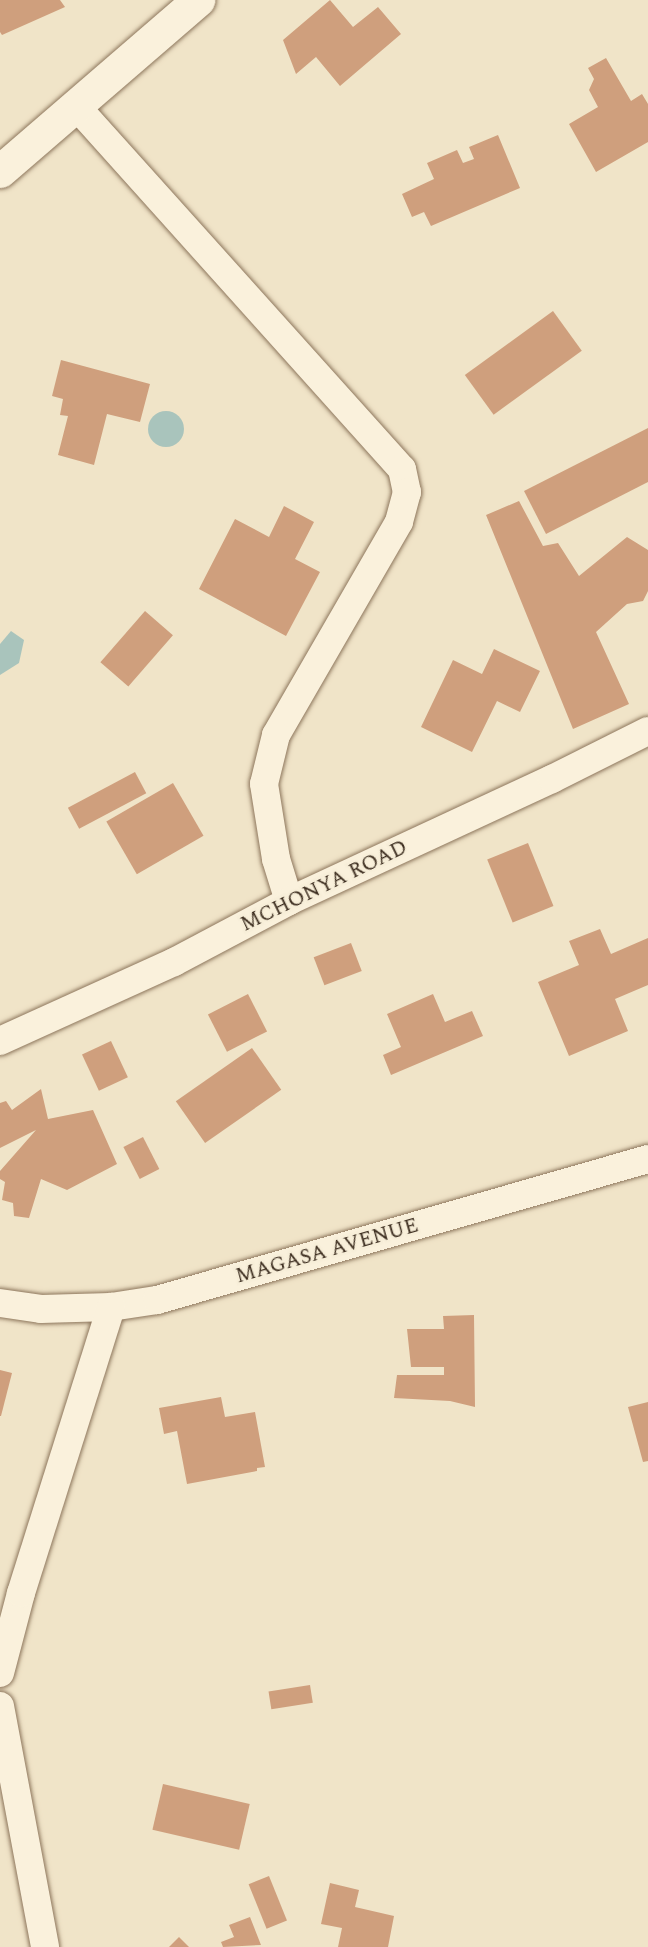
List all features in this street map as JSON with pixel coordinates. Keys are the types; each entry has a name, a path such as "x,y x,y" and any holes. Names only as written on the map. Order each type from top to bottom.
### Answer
{"street":[{"path":"0,171 198,0"},
{"path":"76,106 402,469 407,492 399,522 274,742 264,784 276,859 289,901"},
{"name":"MCHONYA ROAD","path":"0,1041 174,962 289,901 552,779 648,730"},
{"name":"MAGASA AVENUE","path":"0,1303 41,1309 111,1307 157,1300 648,1159"},
{"path":"0,1673 21,1593 111,1307"},
{"path":"0,1706 45,1947"}],"water":[{"path":"166,411 178,417 184,429 178,441 166,447 154,441 148,429 154,417"},
{"path":"11,631 24,640 19,663 0,675 0,644"}],"building":[{"path":"0,0 60,0 65,7 2,35 0,32"},
{"path":"330,0 353,27 378,7 401,34 340,86 316,57 296,74 283,40"},
{"path":"606,58 631,101 642,94 648,104 648,142 596,172 569,124 598,107 589,90 594,79 588,68"},
{"path":"498,135 520,188 431,226 424,212 412,217 402,194 434,179 427,163 457,150 463,163 474,159 469,147"},
{"path":"553,311 582,351 494,415 465,375"},
{"path":"61,360 150,384 140,422 107,414 94,465 58,455 68,416 60,415 63,399 52,396"},
{"path":"648,428 648,482 546,534 524,491"},
{"path":"519,501 543,546 558,543 579,576 627,537 648,550 648,591 643,601 627,604 596,632 629,704 573,729 486,515"},
{"path":"284,506 314,522 295,559 320,572 286,636 199,589 235,519 269,537"},
{"path":"145,611 173,635 128,687 100,662"},
{"path":"494,649 540,671 520,712 497,701 472,752 421,727 453,660 482,674"},
{"path":"135,772 146,793 79,829 68,808"},
{"path":"173,783 204,836 137,874 106,822"},
{"path":"528,843 553,906 513,923 487,859"},
{"path":"600,929 611,954 648,938 648,985 615,999 628,1031 569,1056 538,982 579,965 569,941"},
{"path":"351,943 362,971 324,985 314,957"},
{"path":"248,994 267,1031 227,1052 208,1014"},
{"path":"433,994 445,1022 472,1011 483,1036 391,1075 383,1055 401,1047 387,1014"},
{"path":"111,1041 128,1077 99,1091 82,1055"},
{"path":"252,1048 281,1090 205,1143 176,1101"},
{"path":"41,1089 48,1119 93,1110 117,1164 67,1190 41,1179 29,1218 14,1216 13,1203 2,1200 5,1182 0,1179 0,1171 36,1130 0,1148 0,1103 6,1101 12,1110"},
{"path":"143,1137 159,1169 140,1179 123,1147"},
{"path":"474,1315 475,1407 450,1401 394,1398 397,1375 444,1375 444,1367 411,1367 407,1329 444,1329 443,1316"},
{"path":"0,1370 12,1373 1,1416 0,1416"},
{"path":"221,1397 225,1417 255,1412 265,1467 257,1468 257,1471 187,1484 177,1431 164,1434 159,1408"},
{"path":"648,1402 648,1461 643,1462 628,1407"},
{"path":"310,1685 313,1703 271,1709 269,1692"},
{"path":"163,1784 250,1804 239,1850 152,1830"},
{"path":"269,1876 287,1921 267,1929 249,1884"},
{"path":"330,1883 359,1890 355,1907 394,1916 388,1947 338,1947 342,1928 321,1924"},
{"path":"250,1917 261,1945 223,1947 221,1942 234,1937 229,1925"},
{"path":"179,1937 189,1947 169,1947"}]}
